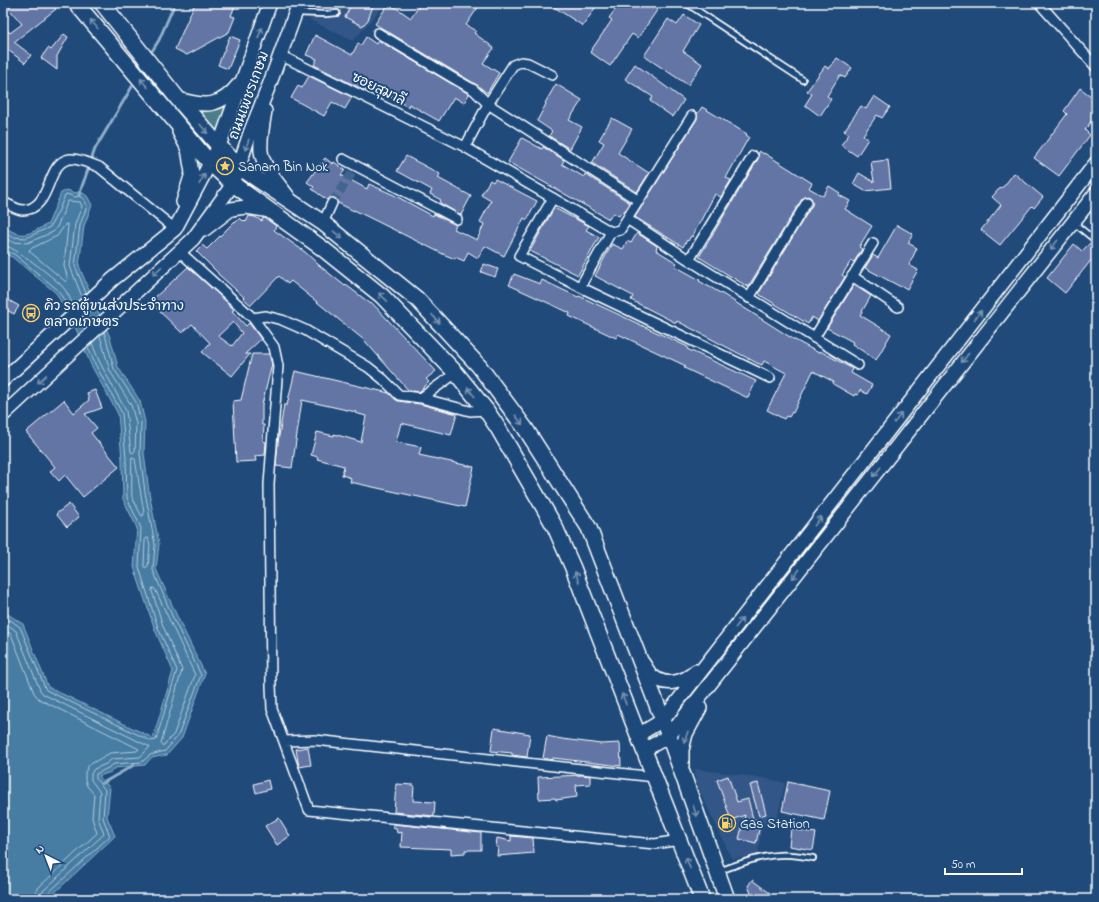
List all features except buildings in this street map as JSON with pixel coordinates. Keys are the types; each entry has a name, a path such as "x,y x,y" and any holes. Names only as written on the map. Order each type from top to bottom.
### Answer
{"main road":[{"path":"76,3 169,112 210,163 233,184 322,248 382,296 456,373 486,410 532,486 561,541 573,568 638,735 656,777 702,899"},
{"path":"102,3 178,99 239,167 323,223 418,299 479,366 525,428 589,528 669,736 727,899"},
{"name":"ถนนเพชรเกษม","path":"3,380 112,280 176,229 219,146 270,3"},
{"name":"ถนนเพชรเกษม","path":"3,415 193,239 233,184 297,8"},
{"path":"178,99 192,103 214,104 223,100 234,91 243,78"},
{"path":"270,83 263,124 261,151 268,169 291,201"},
{"path":"169,112 188,149 192,173 176,229"},
{"path":"638,735 663,720 1096,163"},
{"path":"644,750 669,736 1096,193"},
{"path":"193,239 231,209 246,207 270,211"},
{"path":"638,655 650,674 658,679 671,683 682,681 691,675 722,645"},
{"path":"682,774 682,750 686,734 697,712 733,655"}],"street":[{"path":"1039,3 1096,67"},
{"path":"378,33 474,90 488,104 639,201"},
{"name":"ซอยสุมาลี","path":"280,55 465,147 611,232"},
{"path":"465,147 488,104 513,65 521,62 528,63 552,75"},
{"path":"580,287 611,232 620,230 692,116"},
{"path":"689,260 753,156"},
{"path":"3,202 22,210 36,206 45,195 52,176 60,164 70,159 88,162 100,167 176,229"},
{"path":"343,159 457,218"},
{"path":"352,173 368,172"},
{"path":"553,198 519,256 580,287 770,378"},
{"path":"749,298 807,202"},
{"path":"323,223 332,203"},
{"path":"627,219 749,298 858,365"},
{"path":"814,338 873,243"},
{"path":"179,251 253,318 274,347 278,366 269,484 272,709 309,810 655,844 679,840"},
{"path":"852,276 898,307"},
{"path":"253,318 266,316 282,320 305,330 368,368 383,379 399,395 421,398 470,411 486,410"},
{"path":"421,398 456,373"},
{"path":"284,741 315,740 656,777"}],"lane":[{"path":"686,3 803,80"},
{"path":"297,8 326,14 337,13"},
{"path":"1072,222 1096,241"},
{"path":"717,872 752,860 772,856 790,855 812,858"}],"shaded area":[{"path":"317,3 386,3 353,41 310,20"},
{"path":"695,769 764,778 785,783 775,827 762,825 758,854 732,859 696,783"}],"green space":[{"path":"229,104 216,134 198,112 209,111"}],"water":[{"path":"67,190 76,193 80,191 87,196 92,205 84,226 79,266 110,337 118,367 140,401 145,422 144,453 149,492 159,544 156,569 205,674 182,738 167,755 151,758 145,765 115,768 111,772 99,776 110,788 107,817 115,836 48,899 3,899 3,611 23,624 48,687 153,738 173,671 155,630 134,567 137,528 123,499 122,459 118,414 91,365 76,329 56,293 12,257 3,253 3,226 16,233 26,234 48,224 61,193"}],"waterway":[{"path":"149,56 159,40 175,3"},
{"path":"79,195 95,149 136,80"},
{"path":"101,784 134,765"}],"tunnel":[{"path":"332,203 352,173"}],"place":[{"name":"Sanam Bin Nok","path":"225,166"},
{"name":"คิว รถตู้ขนส่งประจำทาง ตลาดเกษตร","path":"31,313"},
{"name":"Gas Station","path":"727,823"}]}
